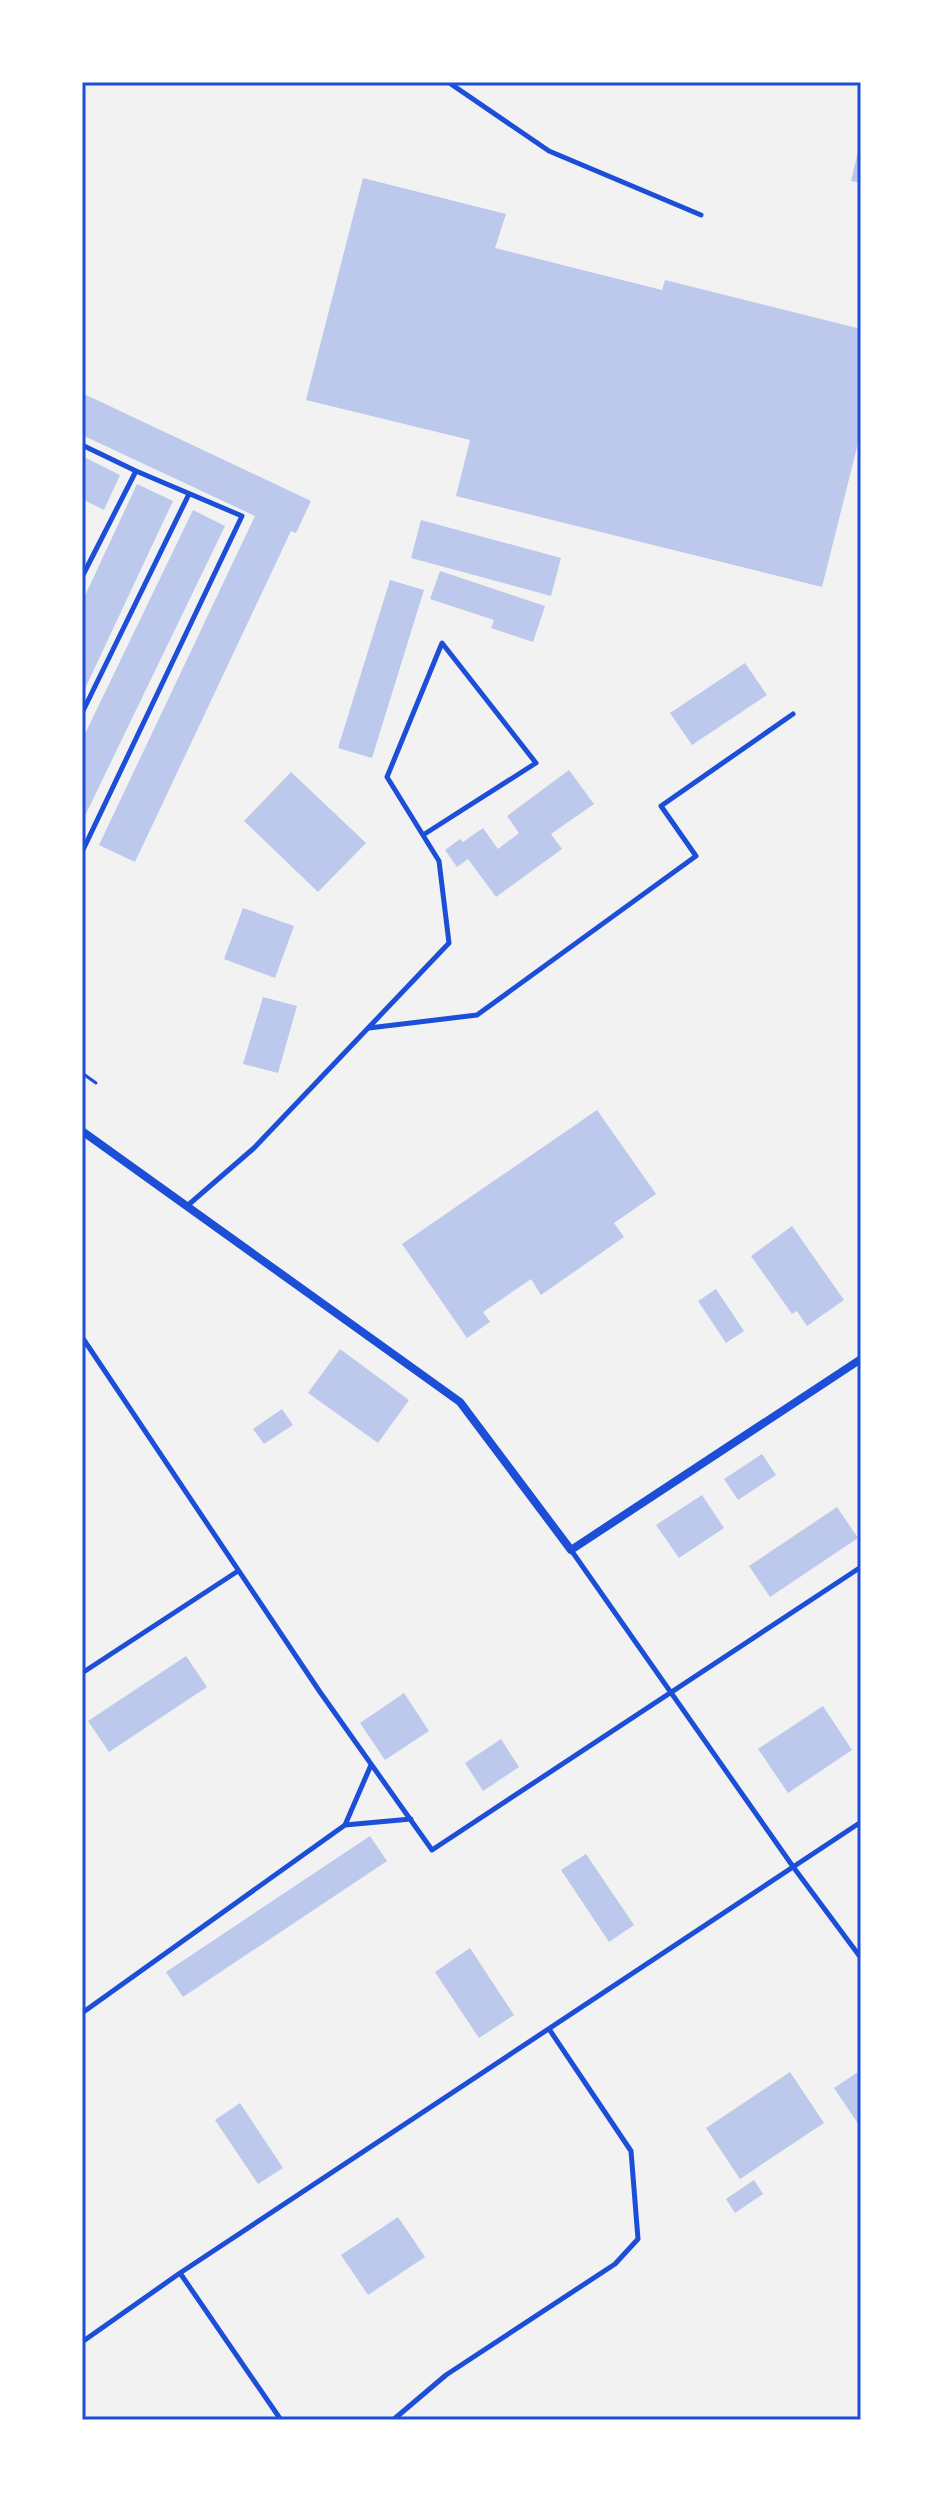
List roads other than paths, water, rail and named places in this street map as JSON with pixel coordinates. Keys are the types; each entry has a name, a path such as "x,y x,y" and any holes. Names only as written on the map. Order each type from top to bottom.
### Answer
{"street":[{"path":"82,1131 460,1402 571,1550 861,1359"}],"lane":[{"path":"448,82 549,151 701,215"},
{"path":"82,445 242,516 82,852"},
{"path":"82,577 136,471"},
{"path":"82,713 189,494"},
{"path":"187,1206 254,1148 449,943 439,861 387,777 442,643 536,763 423,835"},
{"path":"368,1028 477,1015 696,856 661,806 793,714"},
{"path":"82,1337 238,1571 432,1850 861,1567"},
{"path":"82,1355 90,1350"},
{"path":"571,1550 794,1868 861,1958"},
{"path":"82,1673 238,1571"},
{"path":"345,1825 372,1764"},
{"path":"82,2013 345,1825 412,1819"},
{"path":"82,2342 180,2273 861,1822"},
{"path":"393,2420 446,2375 615,2264 638,2239 631,2151 549,2029"},
{"path":"180,2273 281,2420"}]}
